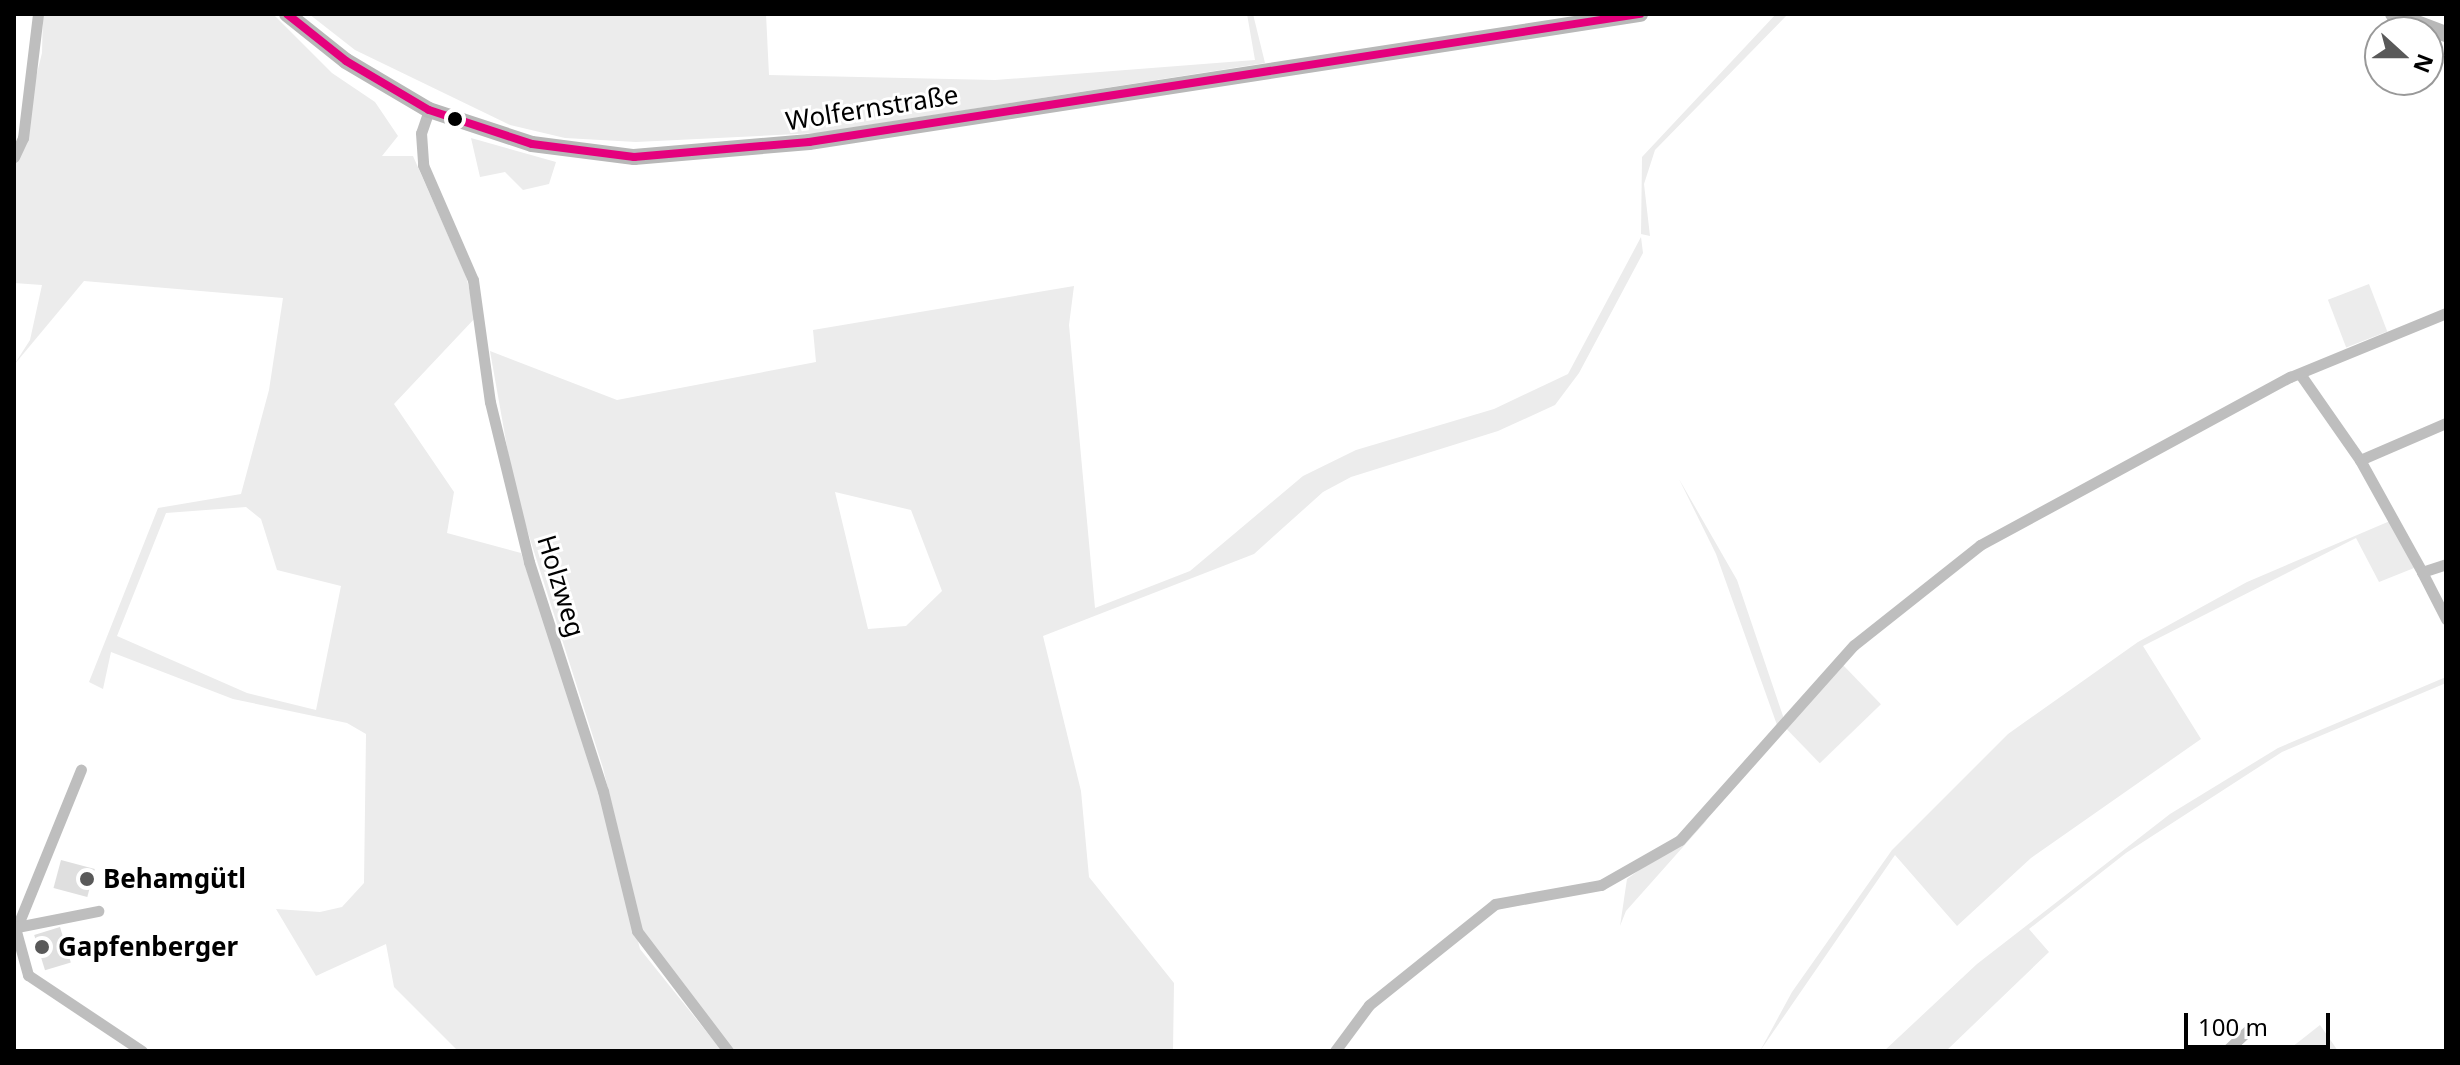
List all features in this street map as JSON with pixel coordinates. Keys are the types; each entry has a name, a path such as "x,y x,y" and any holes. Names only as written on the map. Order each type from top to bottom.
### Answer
{"main road":[{"name":"Wolfernstraße","path":"287,14 346,61 429,110 562,150 683,156 809,142 1640,14"},
{"path":"2393,14 2446,34"}],"street":[{"path":"14,157 23,138 38,14"},
{"name":"Holzweg","path":"429,110 421,133 423,165 473,280 490,402 529,562 603,791 637,931 728,1051"},
{"path":"1335,1051 1369,1005 1495,904 1588,889 1655,859 1704,817 1854,645 1922,585 2044,505 2300,374 2446,313"},
{"path":"2300,374 2360,460 2446,619"},
{"path":"2360,460 2446,423"},
{"path":"2422,572 2446,564"},
{"path":"81,769 16,925 28,975 142,1051"},
{"path":"16,925 98,911"},
{"path":"2226,1051 2252,1027"}],"shaded area":[{"path":"43,14 273,14 332,73 375,102 398,136 382,156 413,156 466,276 476,317 394,404 454,492 447,533 521,553 600,793 640,949 722,1051 458,1051 394,987 386,944 316,976 276,909 320,912 342,907 364,883 366,734 347,723 233,699 111,652 103,689 89,682 158,508 241,494 269,390 283,298 84,281 14,365 30,340 42,285 14,283 14,165 42,53","holes":["246,507 261,519 277,570 341,586 316,710 247,693 117,636 166,513"]},
{"path":"309,14 766,14 769,75 995,80 1255,60 1247,14 1253,14 1265,63 818,133 636,142 565,138 510,125 355,50"},
{"path":"1776,14 1788,14 1655,150 1644,184 1650,236 1641,234 1642,157"},
{"path":"471,138 556,162 549,184 523,190 505,172 480,177"},
{"path":"1641,237 1643,253 1579,373 1555,405 1498,431 1351,477 1323,492 1254,554 1043,636 1081,791 1089,877 1174,983 1173,1051 734,1051 642,930 603,768 515,492 490,351 617,400 816,362 813,330 1074,286 1069,325 1095,608 1190,571 1303,476 1356,450 1494,409 1568,374","holes":["835,492 911,510 942,591 906,626 868,629"]},
{"path":"2369,284 2387,332 2346,347 2328,300"},
{"path":"1679,479 1737,580 1784,719 1777,725 1716,554"},
{"path":"2390,521 2414,568 2379,582 2356,538 2143,646 2201,739 2031,858 1957,926 1895,855 1760,1051 1792,992 1892,850 2008,734 2138,642 2247,582"},
{"path":"1842,664 1881,704 1820,763 1781,723"},
{"path":"2446,677 2446,683 2282,752 2126,853 2029,929 2049,952 1946,1051 1884,1051 1977,964 2170,814 2278,748"},
{"path":"1707,820 1626,911 1620,926 1627,879"},
{"path":"2320,1025 2338,1051 2287,1051"}],"building":[{"name":"Behamgütl","path":"61,860 95,869 87,897 53,888"},
{"name":"Gapfenberger","path":"60,927 71,962 45,970 34,935"}],"transit line":[{"path":"287,14 346,61 429,110 532,144 634,157 809,142 1640,14"}],"place":[{"name":"Behamgütl","path":"87,879"},
{"name":"Gapfenberger","path":"42,947"}]}
